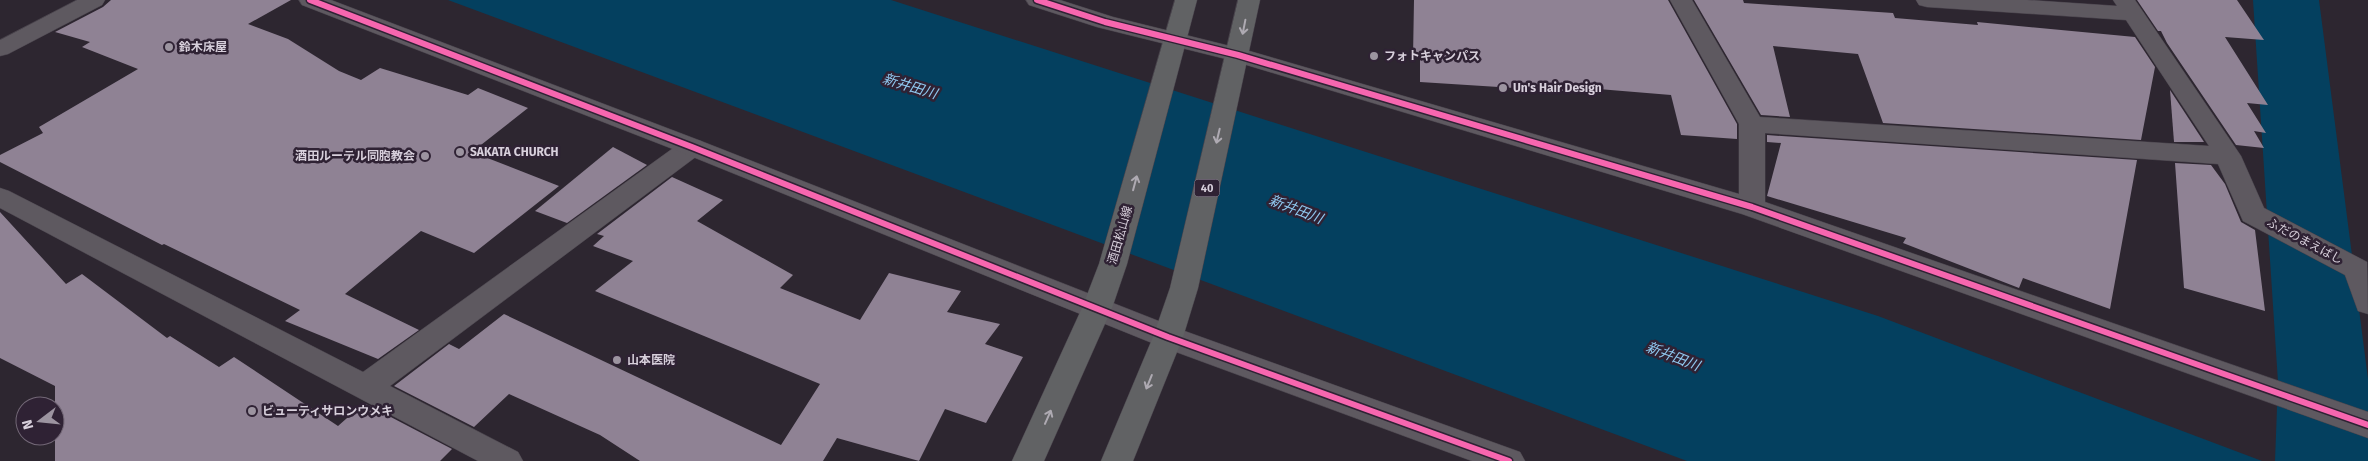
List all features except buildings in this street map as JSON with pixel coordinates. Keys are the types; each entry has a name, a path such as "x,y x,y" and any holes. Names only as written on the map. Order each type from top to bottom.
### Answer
{"main road":[{"name":"酒田松山線","path":"1028,461 1096,308 1113,264 1186,0"},
{"name":"40","path":"1117,461 1168,337 1184,288 1250,0"}],"street":[{"path":"0,49 94,0"},
{"path":"310,0 692,147 1168,337 1509,461"},
{"path":"1037,0 1105,22 1238,55 1752,207 2368,425"},
{"path":"1681,0 1752,124 1752,207"},
{"path":"1927,0 2128,7 2228,156"},
{"path":"1752,124 2228,156"},
{"path":"364,388 692,147"},
{"name":"ふだのまえばし","path":"2228,156 2253,214 2357,269 2368,303"},
{"path":"0,197 506,461"}],"water":[{"name":"新井田川","path":"448,0 891,0 1878,316 2262,461 1687,461"}],"waterway":[{"path":"2286,0 2323,382 2323,461"}],"cycle path":[{"path":"310,0 692,147 1168,337 1509,461"},
{"path":"1037,0 1105,22 1238,55 1752,207 2368,425"}],"place":[{"name":"鈴木床屋","path":"169,47"},
{"name":"フォトキャンパス","path":"1374,56"},
{"name":"Un's Hair Design","path":"1503,88"},
{"name":"SAKATA CHURCH","path":"460,152"},
{"name":"酒田ルーテル同胞教会","path":"425,156"},
{"name":"山本医院","path":"617,360"},
{"name":"ビューティサロンウメキ","path":"252,411"}]}
